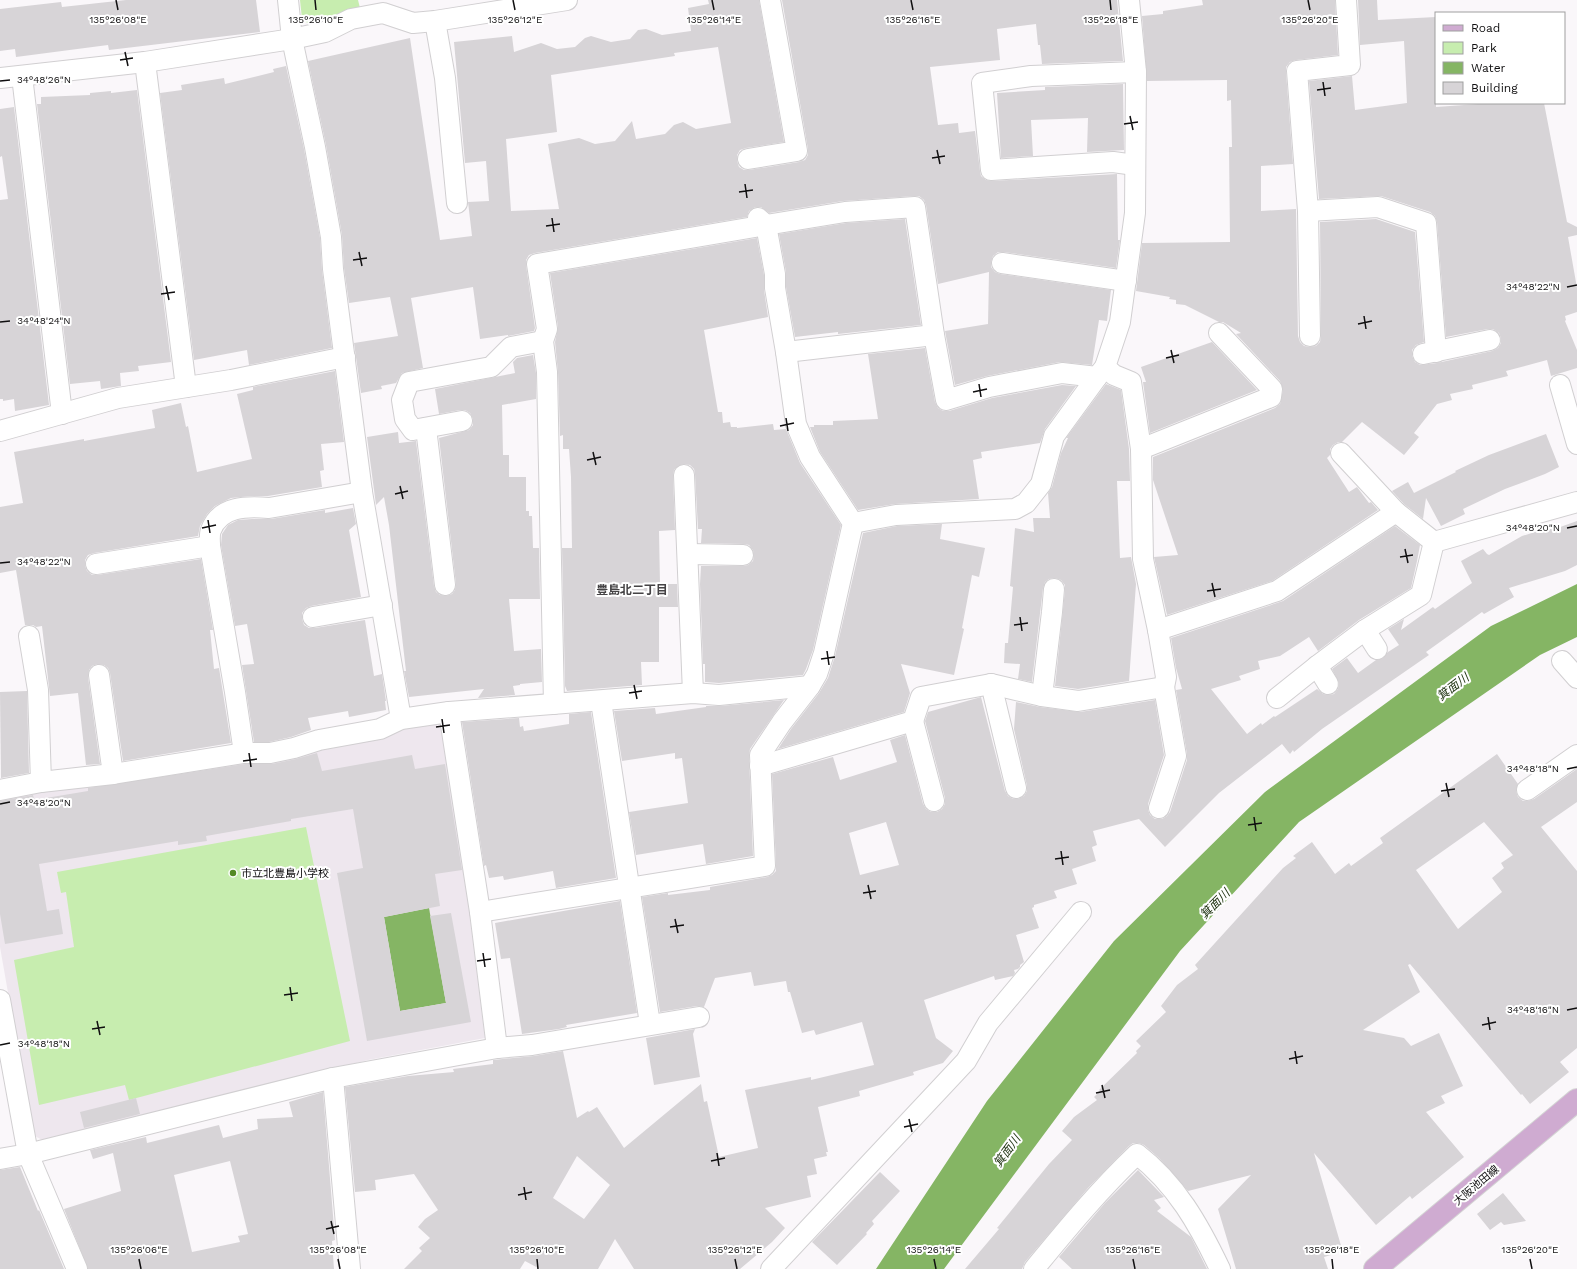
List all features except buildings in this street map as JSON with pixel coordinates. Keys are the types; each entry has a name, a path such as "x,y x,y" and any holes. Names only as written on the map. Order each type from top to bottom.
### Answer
{"main road":[{"name":"大阪池田線","path":"1375,1269 1577,1100"}],"street":[{"path":"288,0 292,39 315,147 331,237 362,492 401,719"},
{"path":"0,78 145,62 292,39 325,32 351,19 383,13 413,23 435,21 567,0"},
{"path":"748,159 797,150 770,0"},
{"path":"853,523 896,515 1015,509 1026,502 1041,484 1054,436 1101,372 1120,322 1134,213 1136,72 1129,0"},
{"path":"1310,336 1308,211 1297,71 1350,65 1346,0"},
{"path":"435,21 445,78 457,203"},
{"path":"145,62 186,387"},
{"path":"1135,165 1114,162 991,170 982,83 1031,76 1136,72"},
{"path":"22,76 62,414"},
{"path":"554,704 547,372 543,341 547,329 537,264 762,221 845,212 915,207 934,335 946,400 988,387 1062,373 1101,372 1114,375 1131,382 1141,449 1143,559 1166,677 1164,687 1176,756 1159,808"},
{"path":"1308,211 1378,207 1426,223 1429,353 1490,340"},
{"path":"480,912 765,866 760,755 817,674 824,653 853,523 810,457 796,424 786,352 762,221"},
{"path":"1002,263 1126,281"},
{"path":"1141,449 1271,397 1272,389 1219,333"},
{"path":"786,352 934,335"},
{"path":"462,421 413,430 405,420 402,400 409,382 491,367 511,347 543,341"},
{"path":"0,431 118,398 231,380 345,357"},
{"path":"1560,386 1577,444"},
{"path":"426,428 445,585"},
{"path":"1341,453 1396,512 1434,542"},
{"path":"684,475 693,693"},
{"path":"244,753 210,546 210,532 218,517 228,511 255,507 269,508 362,492"},
{"path":"1434,542 1577,502"},
{"path":"1158,630 1277,590 1396,512"},
{"path":"1277,698 1366,630 1421,595 1434,542"},
{"path":"96,564 210,546"},
{"path":"688,554 744,555"},
{"path":"1042,696 1054,589"},
{"path":"313,618 382,605"},
{"path":"1366,630 1377,649"},
{"path":"29,636 38,690 41,782"},
{"path":"1562,661 1577,678"},
{"path":"1317,666 1328,684"},
{"path":"99,676 113,774"},
{"path":"934,801 913,721 922,697 991,684 1042,696 1078,701 1164,687"},
{"path":"991,684 1016,788"},
{"path":"0,790 41,782 113,774 244,753 270,753 294,748 319,740 380,729 401,719 449,712 693,693 719,695 810,686"},
{"path":"601,701 650,1024"},
{"path":"449,712 480,912 497,1048"},
{"path":"760,766 913,721"},
{"path":"1527,790 1577,754"},
{"path":"772,1269 966,1061 988,1023 1081,912"},
{"path":"0,1000 28,1154 77,1269"},
{"path":"0,1158 28,1154 333,1078 497,1048 532,1044 698,1016"},
{"path":"333,1078 350,1269"},
{"path":"1034,1269 1078,1215 1137,1154 1164,1178 1187,1207 1220,1269"}],"shaded area":[{"name":"市立北豊島小学校","path":"435,724 445,732 487,1029 485,1038 368,1060 46,1142 33,1135 0,947 0,799 41,789 315,750 383,737 412,727"}],"green space":[{"path":"300,0 358,0 360,8 309,24 302,19"},
{"path":"306,827 350,1041 129,1100 125,1085 39,1105 14,960 74,947 66,892 61,893 57,872"}],"water":[{"name":"箕面川","path":"1577,584 1577,637 1540,655 1299,822 1180,951 944,1269 876,1269 987,1101 1114,941 1265,792 1491,626"},
{"path":"429,908 446,1003 400,1011 384,917"}],"place":[{"name":"市立北豊島小学校","path":"233,873"}],"district":[{"name":"豊島北二丁目","path":"632,590"}]}
